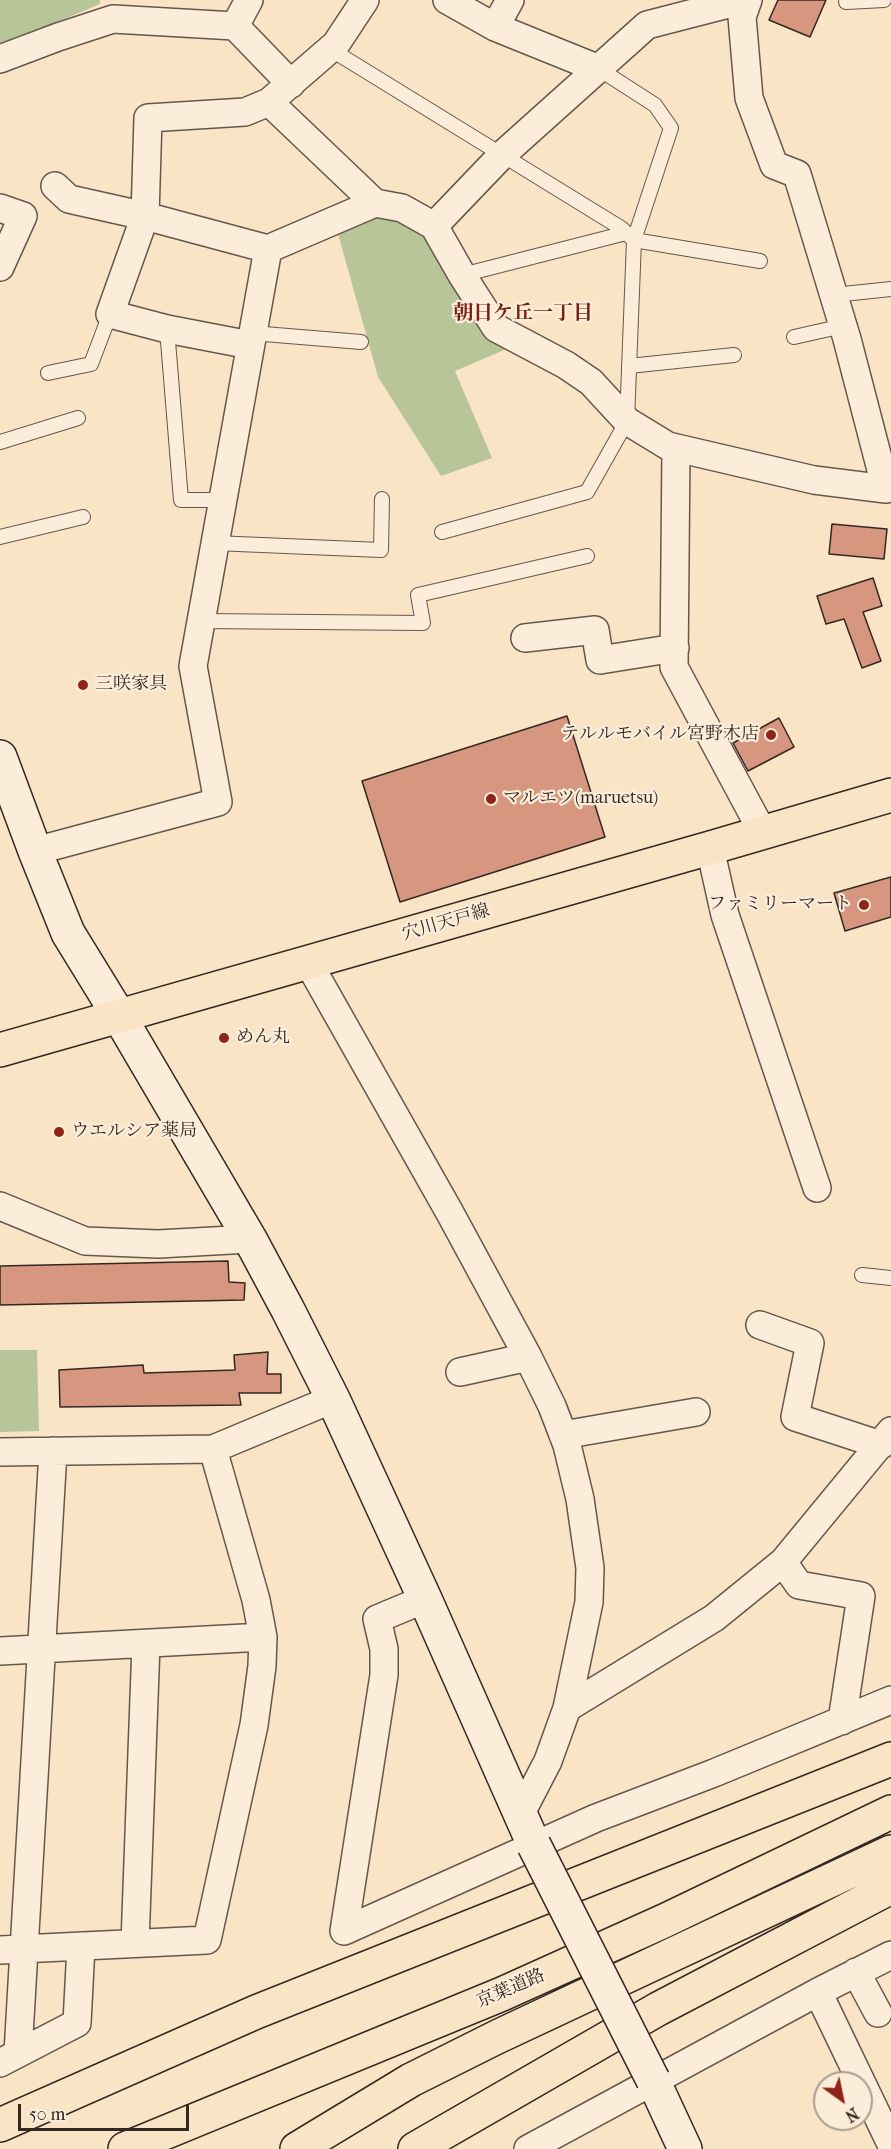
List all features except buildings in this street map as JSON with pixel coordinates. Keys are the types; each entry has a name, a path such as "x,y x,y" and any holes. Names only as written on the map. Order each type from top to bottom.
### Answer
{"main road":[{"name":"穴川天戸線","path":"0,1050 891,795"},
{"path":"0,2125 256,2012 891,1759"},
{"name":"京葉道路","path":"124,2149 502,1994 664,1921 891,1812"},
{"name":"京葉道路","path":"297,2149 411,2080 891,1852"},
{"path":"416,2149 658,2009 891,1887"}],"street":[{"path":"236,26 249,0"},
{"path":"251,339 166,329 110,314 145,216 148,118 245,112 269,102 336,44 365,0"},
{"path":"447,0 495,27 598,69"},
{"path":"495,27 510,0"},
{"path":"269,102 375,203 402,208 434,226 462,276 496,328 566,365 591,382 627,421 675,448 814,480 889,489 797,174 774,165 749,98 742,17 746,0 647,25 502,155 434,226"},
{"path":"0,59 113,19 236,26 291,84"},
{"path":"55,186 69,199 145,216 268,249 375,203"},
{"path":"0,208 23,216 0,267"},
{"path":"34,851 218,802 193,666 268,249"},
{"path":"675,448 674,667 763,833"},
{"path":"525,638 595,630 600,660 675,648"},
{"path":"0,756 34,851 68,933 250,1239 288,1310 333,1399 425,1599 534,1845 653,2080 685,2149"},
{"path":"710,848 725,915 817,1188"},
{"path":"308,962 450,1213 528,1357 567,1445 580,1499 590,1568 589,1602 567,1708 548,1761 520,1815"},
{"path":"0,1206 85,1241 158,1244 250,1239"},
{"path":"567,1708 714,1618 783,1562 886,1438 795,1417 810,1343 760,1325"},
{"path":"460,1372 528,1357"},
{"path":"0,1452 213,1449 333,1399"},
{"path":"563,1435 696,1412"},
{"path":"12,1949 207,1940 254,1725 262,1666 263,1637 256,1600 213,1449"},
{"path":"53,1451 41,1649 12,1949 9,2058 77,2024 81,1946"},
{"path":"783,1562 800,1585 861,1596 842,1721"},
{"path":"425,1599 377,1619 384,1649 384,1675 344,1932 596,1818 714,1773 891,1700"},
{"path":"0,1652 263,1637"},
{"path":"135,1943 146,1644"},
{"path":"528,2149 653,2080 891,1955"},
{"path":"856,1972 878,2013"},
{"path":"818,1992 889,2136"}],"lane":[{"path":"846,2 884,0"},
{"path":"330,49 630,236 760,261"},
{"path":"442,532 587,492 627,421 630,236 671,128 655,105 598,69"},
{"path":"462,276 630,236"},
{"path":"834,295 891,289"},
{"path":"48,373 90,364 110,314"},
{"path":"794,337 843,326"},
{"path":"166,329 181,500 222,500"},
{"path":"251,339 361,342"},
{"path":"629,366 734,355"},
{"path":"0,442 78,418"},
{"path":"214,543 381,550 382,499"},
{"path":"0,537 83,517"},
{"path":"200,621 423,624 418,595 587,556"},
{"path":"862,1275 891,1278"}],"green space":[{"path":"0,0 100,0 100,4 0,46"},
{"path":"379,212 426,230 516,345 455,371 492,458 441,476 378,377 337,230"},
{"path":"0,1350 37,1350 39,1431 0,1432"}],"place":[{"name":"三咲家具","path":"83,685"},
{"name":"テルルモバイル宮野木店","path":"771,735"},
{"name":"マルエツ(maruetsu)","path":"491,799"},
{"name":"ファミリーマート","path":"864,905"},
{"name":"めん丸","path":"224,1038"},
{"name":"ウエルシア薬局","path":"59,1132"}],"district":[{"name":"朝日ケ丘一丁目","path":"523,314"}]}
